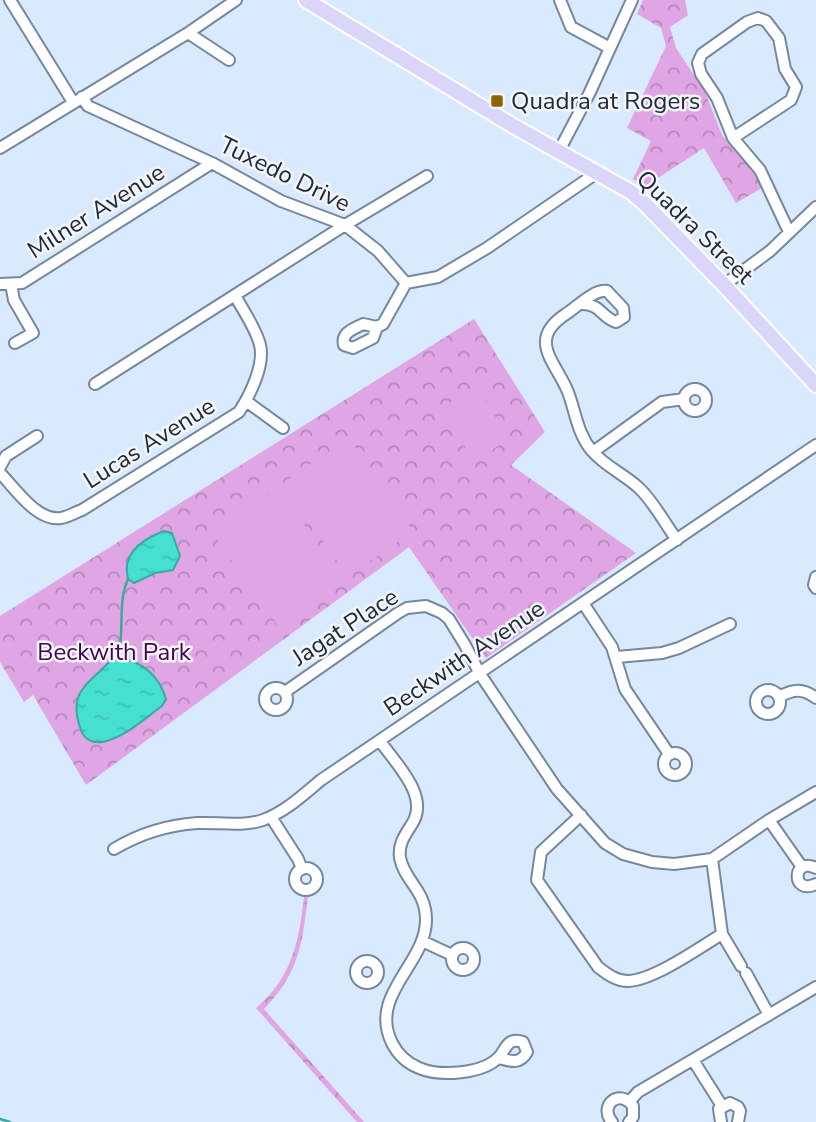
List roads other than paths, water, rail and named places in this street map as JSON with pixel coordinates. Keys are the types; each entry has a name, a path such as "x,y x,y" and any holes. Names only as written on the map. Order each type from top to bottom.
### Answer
{"main road":[{"name":"Quadra Street","path":"306,0 480,106 598,172 644,203 816,385"}],"street":[{"name":"Tuxedo Drive","path":"10,0 78,100 212,163 281,201 345,225 378,251 406,283"},
{"path":"0,148 188,33 236,0"},
{"path":"560,0 571,27 610,48"},
{"path":"559,151 632,0"},
{"path":"733,138 792,100 796,87 785,69 779,38 766,21 758,18 747,22 702,54 698,63 733,138 760,170 789,232"},
{"path":"188,33 229,60"},
{"name":"Milner Avenue","path":"6,284 22,283 212,163"},
{"path":"377,327 383,324 406,283 438,277 468,260 598,172"},
{"path":"95,384 345,225 428,176"},
{"path":"724,285 770,251 816,208"},
{"path":"6,284 33,333 15,343"},
{"name":"Lucas Avenue","path":"0,473 36,510 48,517 61,518 82,510 239,412 261,361 260,344 235,295"},
{"path":"582,304 551,326 547,335 547,354 569,395 578,428 593,452 641,491 677,540"},
{"path":"593,452 663,402 672,399 684,400"},
{"path":"246,401 283,428"},
{"path":"0,467 6,456 37,436"},
{"name":"Beckwith Avenue","path":"114,849 140,836 161,830 196,823 260,821 271,817 816,444"},
{"path":"816,577 816,588"},
{"path":"583,603 617,657 625,689 669,754"},
{"name":"Jagat Place","path":"285,692 398,613 417,606 435,609 449,619 480,674"},
{"path":"617,657 663,653 730,624"},
{"path":"480,674 557,789 605,843 623,854 652,862 674,864 712,859 816,792"},
{"path":"779,696 799,690 816,698"},
{"path":"380,741 417,797 417,816 402,840 400,854 404,869 421,893 426,922 422,941 388,1007 387,1028 394,1047 406,1062 431,1073 447,1075 467,1072 499,1058"},
{"path":"581,815 541,852 537,880 598,967 610,977 626,981 648,977 722,934"},
{"path":"271,817 302,869"},
{"path":"769,820 802,867"},
{"path":"712,859 722,934 769,1015"},
{"path":"816,868 811,865 802,867 797,875 800,884 809,887 816,884"},
{"path":"422,941 452,955"},
{"path":"376,978 396,987"},
{"path":"630,1101 638,1092 816,987"},
{"path":"693,1060 722,1106"},
{"path":"612,1122 606,1114 609,1103 619,1097 630,1101"},
{"path":"629,1122 634,1112 630,1101"},
{"path":"721,1122 718,1114 722,1106 730,1103 738,1107 741,1115 738,1122"}],"water":[{"path":"164,531 172,533 180,556 173,570 155,573 134,583 128,579 127,570 131,554 149,538"},
{"path":"113,658 135,662 149,671 159,683 166,699 162,706 126,732 110,740 92,741 84,736 81,730 76,706 78,696"}],"waterway":[{"path":"118,657 123,598 128,579"},
{"path":"0,1119 10,1122"}],"place":[{"name":"Quadra at Rogers","path":"497,101"}],"park label":[{"name":"Beckwith Park","path":"114,652"}]}
